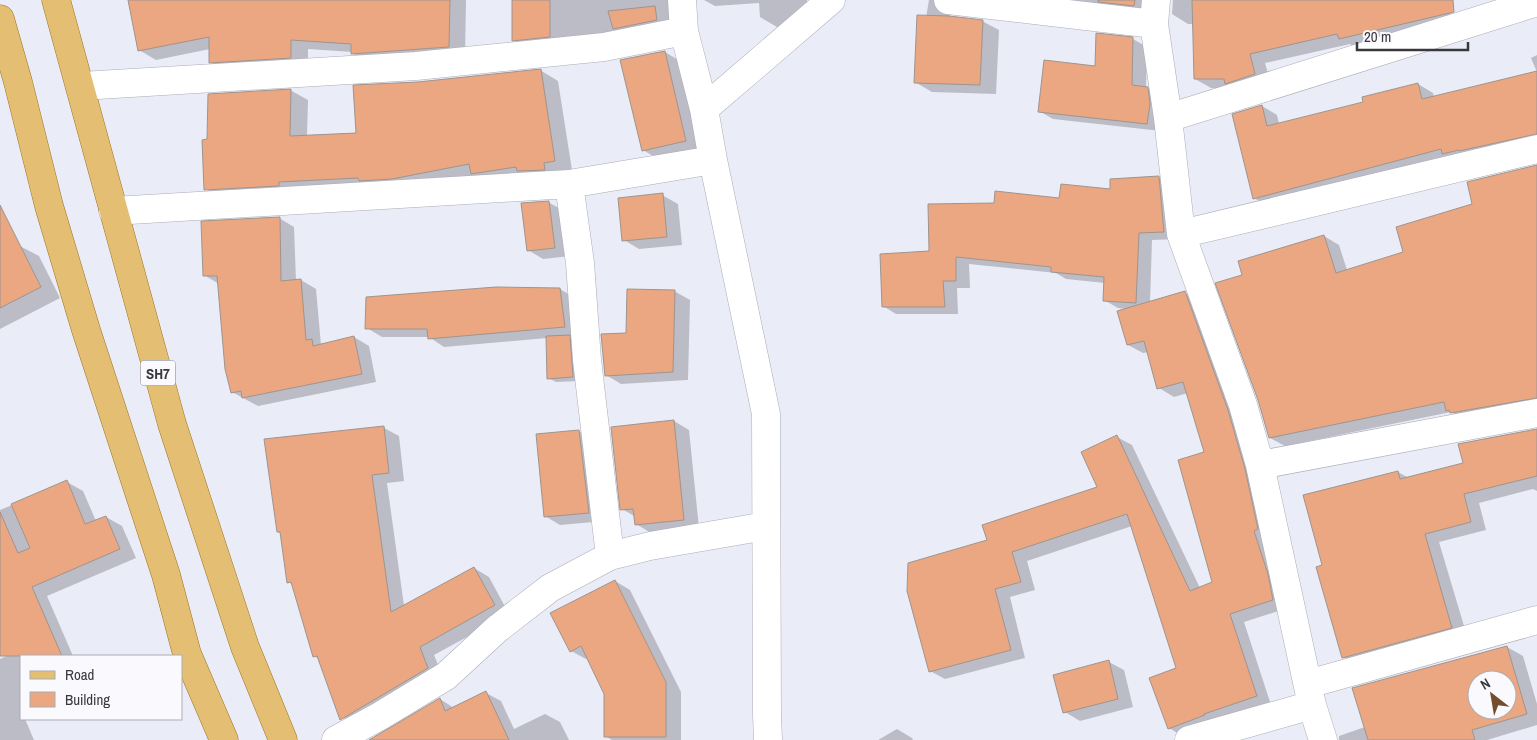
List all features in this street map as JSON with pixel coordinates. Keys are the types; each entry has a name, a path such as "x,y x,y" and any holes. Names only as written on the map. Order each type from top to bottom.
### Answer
{"main road":[{"name":"SH7","path":"56,0 172,424 245,647 283,740"},
{"path":"0,18 49,206 86,330 166,575 187,654 224,740"}],"street":[{"path":"682,0 684,31 704,109 766,414 768,740"},
{"path":"704,109 831,0"},
{"path":"948,0 1155,12 1181,234 1243,405 1260,465 1310,695 1322,740"},
{"path":"1168,118 1475,11 1537,2"},
{"path":"81,86 416,66 604,47 684,31"},
{"path":"1181,234 1537,149"},
{"path":"113,211 569,184 713,160"},
{"path":"569,184 580,263 587,360 610,556"},
{"path":"1260,465 1537,413"},
{"path":"336,740 446,676 496,629 550,588 610,556 650,546 766,526"},
{"path":"1189,740 1310,695 1537,620"}],"building":[{"path":"128,0 450,0 449,47 351,54 351,44 291,40 291,58 209,63 209,37 138,51"},
{"path":"512,0 550,0 550,37 512,41"},
{"path":"1098,0 1135,0 1134,6 1098,2"},
{"path":"1192,0 1453,0 1454,12 1339,39 1337,34 1250,54 1255,74 1225,84 1224,79 1194,79"},
{"path":"655,6 657,20 613,29 608,11"},
{"path":"917,15 983,20 980,85 914,83"},
{"path":"1096,33 1133,37 1132,85 1148,87 1150,104 1147,124 1038,112 1044,60 1095,66"},
{"path":"665,51 686,141 642,151 620,60"},
{"path":"541,69 555,161 544,163 545,170 517,171 516,167 471,174 469,164 392,179 359,181 358,178 279,182 279,186 204,190 202,140 207,139 208,94 291,89 290,136 356,133 353,85 418,82"},
{"path":"1537,71 1537,134 1442,154 1441,149 1253,199 1232,114 1262,105 1267,126 1363,102 1362,97 1418,83 1422,99"},
{"path":"1537,165 1537,398 1450,413 1449,410 1446,411 1444,402 1269,438 1258,400 1215,283 1242,275 1238,261 1324,235 1336,273 1403,252 1396,227 1472,204 1467,182"},
{"path":"1159,176 1164,232 1139,233 1136,303 1103,301 1104,277 1051,272 1051,267 956,257 956,281 943,281 945,307 882,307 880,254 929,251 928,204 994,203 995,191 1059,198 1061,184 1110,189 1110,179"},
{"path":"663,193 667,237 622,241 618,198"},
{"path":"549,201 555,248 527,251 521,203"},
{"path":"0,205 41,287 0,308"},
{"path":"280,217 281,281 301,279 306,340 312,339 313,346 354,336 362,374 242,398 241,391 231,393 225,369 217,276 203,276 201,221"},
{"path":"496,287 560,288 565,327 428,339 427,329 365,329 366,297"},
{"path":"627,289 675,290 673,372 605,376 601,334 626,333"},
{"path":"1185,291 1228,410 1245,469 1258,529 1254,531 1268,574 1273,600 1230,614 1257,696 1204,714 1168,729 1149,678 1176,668 1127,514 1012,552 1021,582 995,589 1011,650 929,672 907,591 908,563 987,540 982,525 1097,487 1081,452 1117,435 1190,591 1212,582 1178,460 1204,452 1183,382 1157,389 1144,341 1127,345 1117,311"},
{"path":"570,335 573,377 547,379 546,336"},
{"path":"674,420 684,520 635,525 633,509 620,510 611,427"},
{"path":"384,426 389,473 372,475 391,612 474,567 495,605 420,647 428,668 340,720 317,656 313,657 291,582 287,583 280,532 277,532 264,439"},
{"path":"1537,429 1537,476 1464,494 1471,522 1425,534 1452,628 1342,658 1316,567 1322,565 1303,495 1398,471 1400,479 1463,463 1458,444"},
{"path":"579,430 589,513 544,517 536,434"},
{"path":"67,480 85,524 106,516 120,549 32,587 62,655 0,656 0,512 18,553 30,548 11,504"},
{"path":"615,580 666,682 666,737 604,737 604,694 581,646 570,652 550,613"},
{"path":"1507,646 1514,670 1467,670 1467,720 1506,720 1472,730 1475,740 1368,740 1352,688"},
{"path":"1109,660 1118,699 1063,713 1053,675"},
{"path":"1517,680 1527,714 1517,717"},
{"path":"486,691 509,740 369,740 440,698 445,711"}]}
